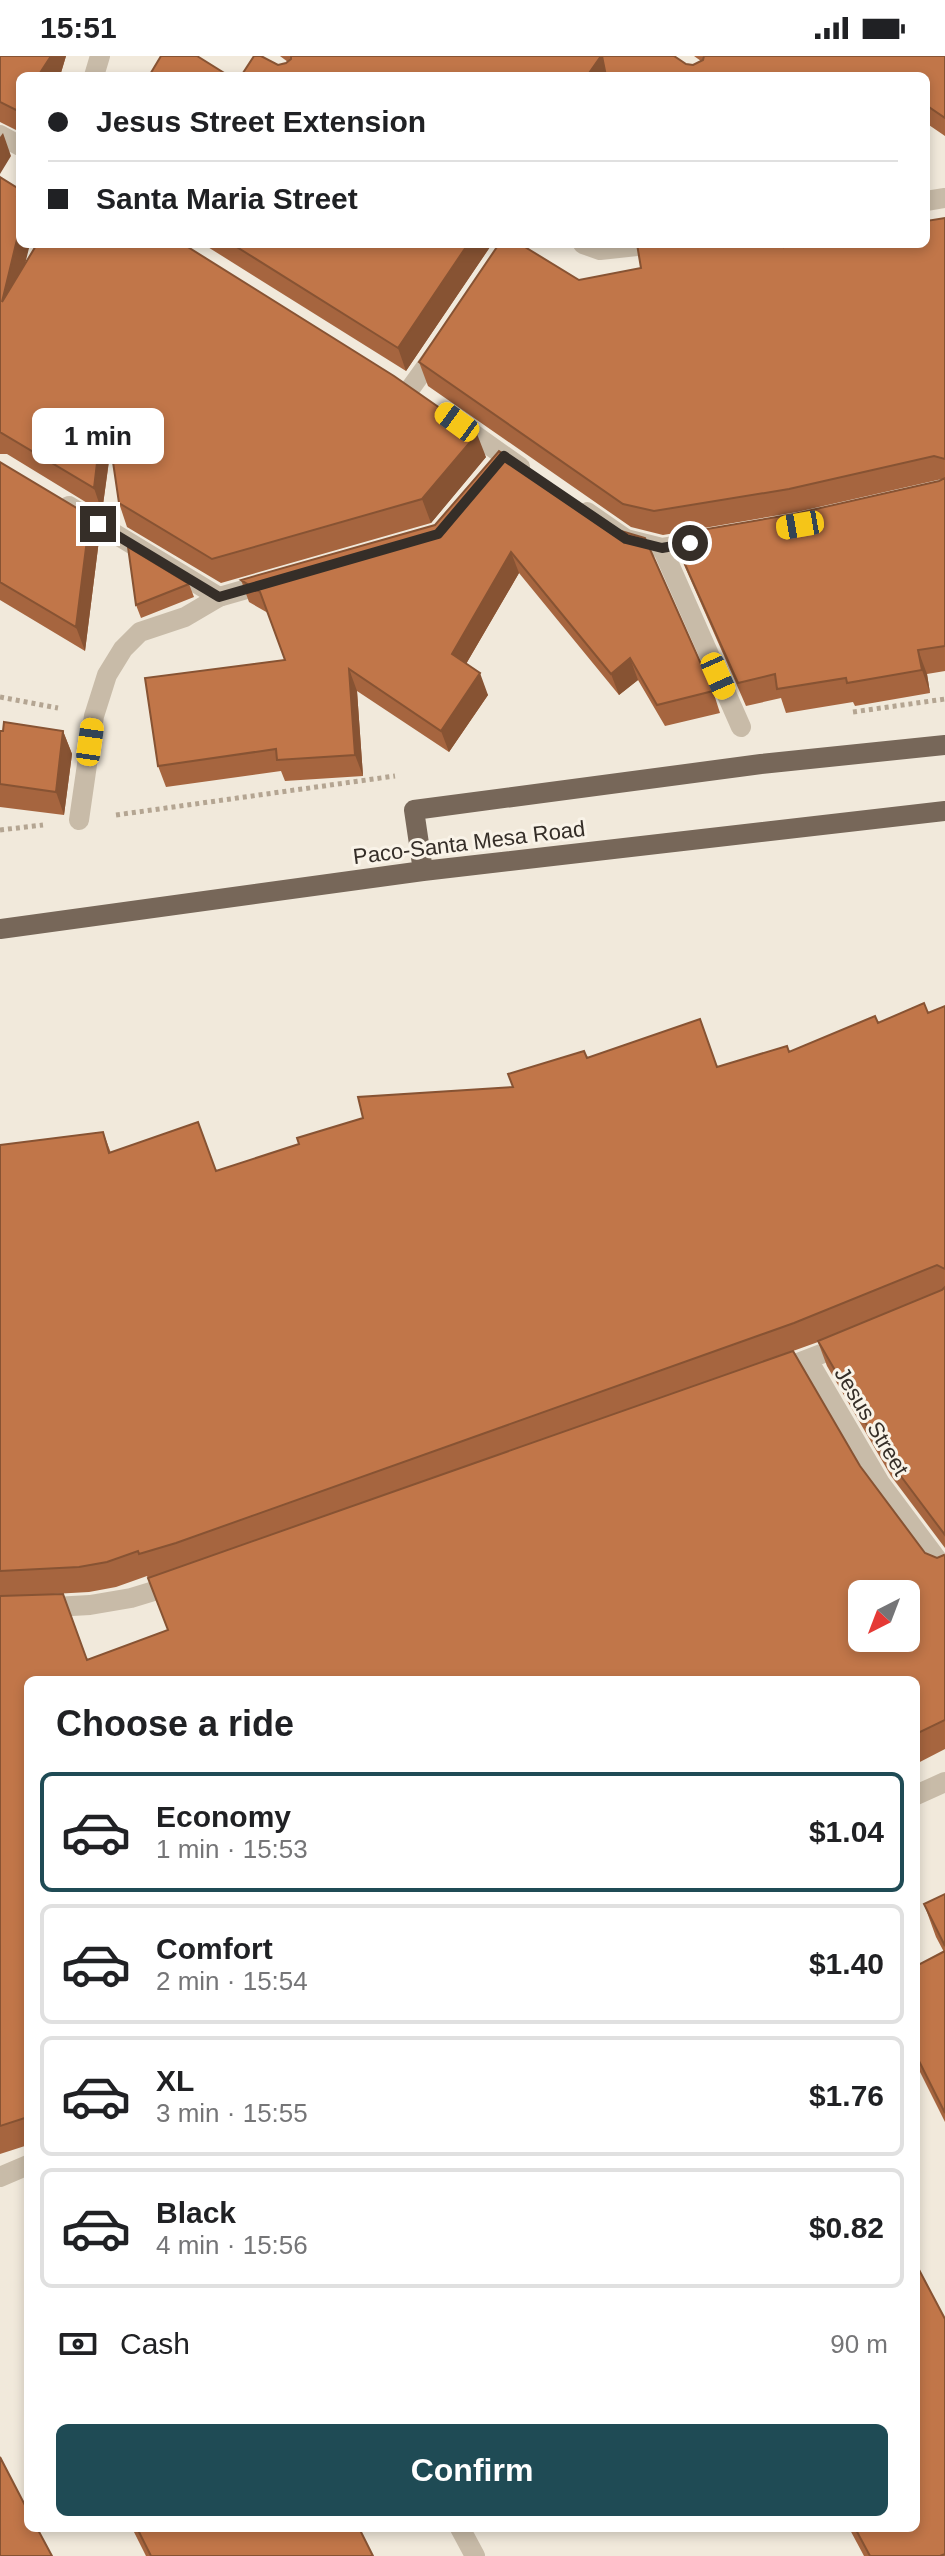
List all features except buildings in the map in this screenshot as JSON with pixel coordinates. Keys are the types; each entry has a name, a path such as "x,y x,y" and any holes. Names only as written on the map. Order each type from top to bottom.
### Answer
{"main road":[{"name":"Paco-Santa Mesa Road","path":"423,871 414,810 761,764 945,745"},
{"name":"Paco-Santa Mesa Road","path":"0,929 423,871 945,811"}],"street":[{"path":"410,389 451,331"},
{"path":"445,414 499,462 535,477"},
{"path":"52,496 219,597"},
{"path":"574,503 626,539 662,548 724,538"},
{"path":"662,548 741,727"},
{"path":"79,820 94,716 107,675 123,649 140,632 185,617 219,597 292,576"},
{"path":"808,1360 863,1338"},
{"name":"Jesus Street","path":"763,1376 808,1360 880,1483 945,1570"},
{"path":"0,1610 90,1605 131,1598 189,1580"},
{"path":"920,1793 945,1782"},
{"path":"0,2177 24,2167"},
{"path":"462,2532 475,2556"}],"path":[{"path":"0,697 94,716"}],"route":[{"path":"98,524 219,597 438,534 504,456 626,539 662,548 690,543"}]}
